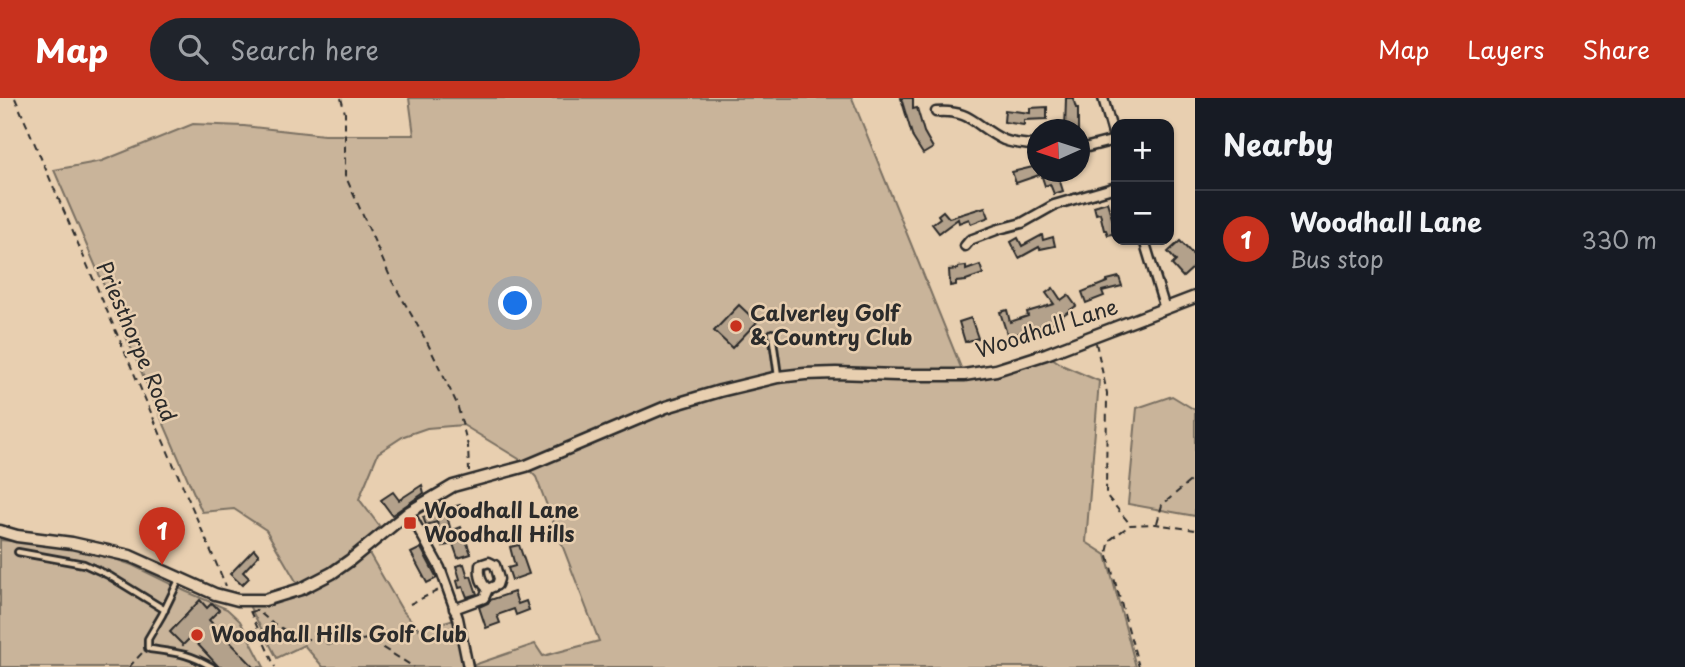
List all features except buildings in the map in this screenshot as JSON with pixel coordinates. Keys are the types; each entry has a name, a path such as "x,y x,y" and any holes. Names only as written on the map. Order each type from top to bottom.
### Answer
{"street":[{"path":"1103,98 1111,125"},
{"path":"936,112 959,112 1003,139 1027,145"},
{"path":"1090,147 1111,143"},
{"path":"965,246 970,240 1022,223 1054,205 1111,188"},
{"path":"1146,245 1165,309"},
{"name":"Woodhall Lane","path":"0,531 130,556 215,594 246,600 276,598 332,573 410,512 453,486 526,466 666,407 778,377 836,373 964,375 996,370 1046,354 1195,297"},
{"path":"410,512 440,568 458,618 468,667"},
{"path":"454,608 484,598 488,589"}],"lane":[{"path":"772,333 778,377"},
{"path":"18,552 84,564 108,575 165,610"},
{"path":"179,579 148,639 148,648 184,653 212,667"}],"path":[{"name":"Priesthorpe Road","path":"15,98 226,584 229,597"},
{"path":"341,98 345,113 345,175 392,281 427,342 457,404 468,446 470,482"},
{"path":"1095,335 1107,393 1106,495 1130,525"},
{"path":"1156,524 1162,505 1195,477"},
{"path":"1139,667 1107,553 1110,540 1130,525 1156,524 1195,530"},
{"path":"410,604 447,587"},
{"path":"275,667 251,611 257,610 295,636 330,644 368,639 414,667"},
{"path":"132,666 148,648"}],"shaded area":[{"name":"Calverley Golf & Country Club","path":"409,98 852,98 964,375 1046,354 1064,366 1099,381 1086,542 1106,555 1136,667 323,667 304,645 277,658 246,600 300,588 266,530 234,509 202,512 54,170 102,161 193,124 244,126 324,135 414,135","holes":["463,425 519,459 536,477 599,641 543,656 535,644 474,665 458,618 419,629 402,610 366,548 384,532 359,499 378,453 404,436 427,428"]},
{"path":"1172,396 1195,410 1195,516 1128,504 1137,408"},
{"name":"Woodhall Hills Golf Club","path":"0,540 63,546 101,554 132,565 227,609 240,621 264,667 0,667"}],"place":[{"name":"Calverley Golf & Country Club","path":"736,326"},
{"name":"Woodhall Lane Woodhall Hills","path":"410,523"},
{"name":"Woodhall Lane","path":"162,565"},
{"name":"Woodhall Hills Golf Club","path":"197,635"}]}
